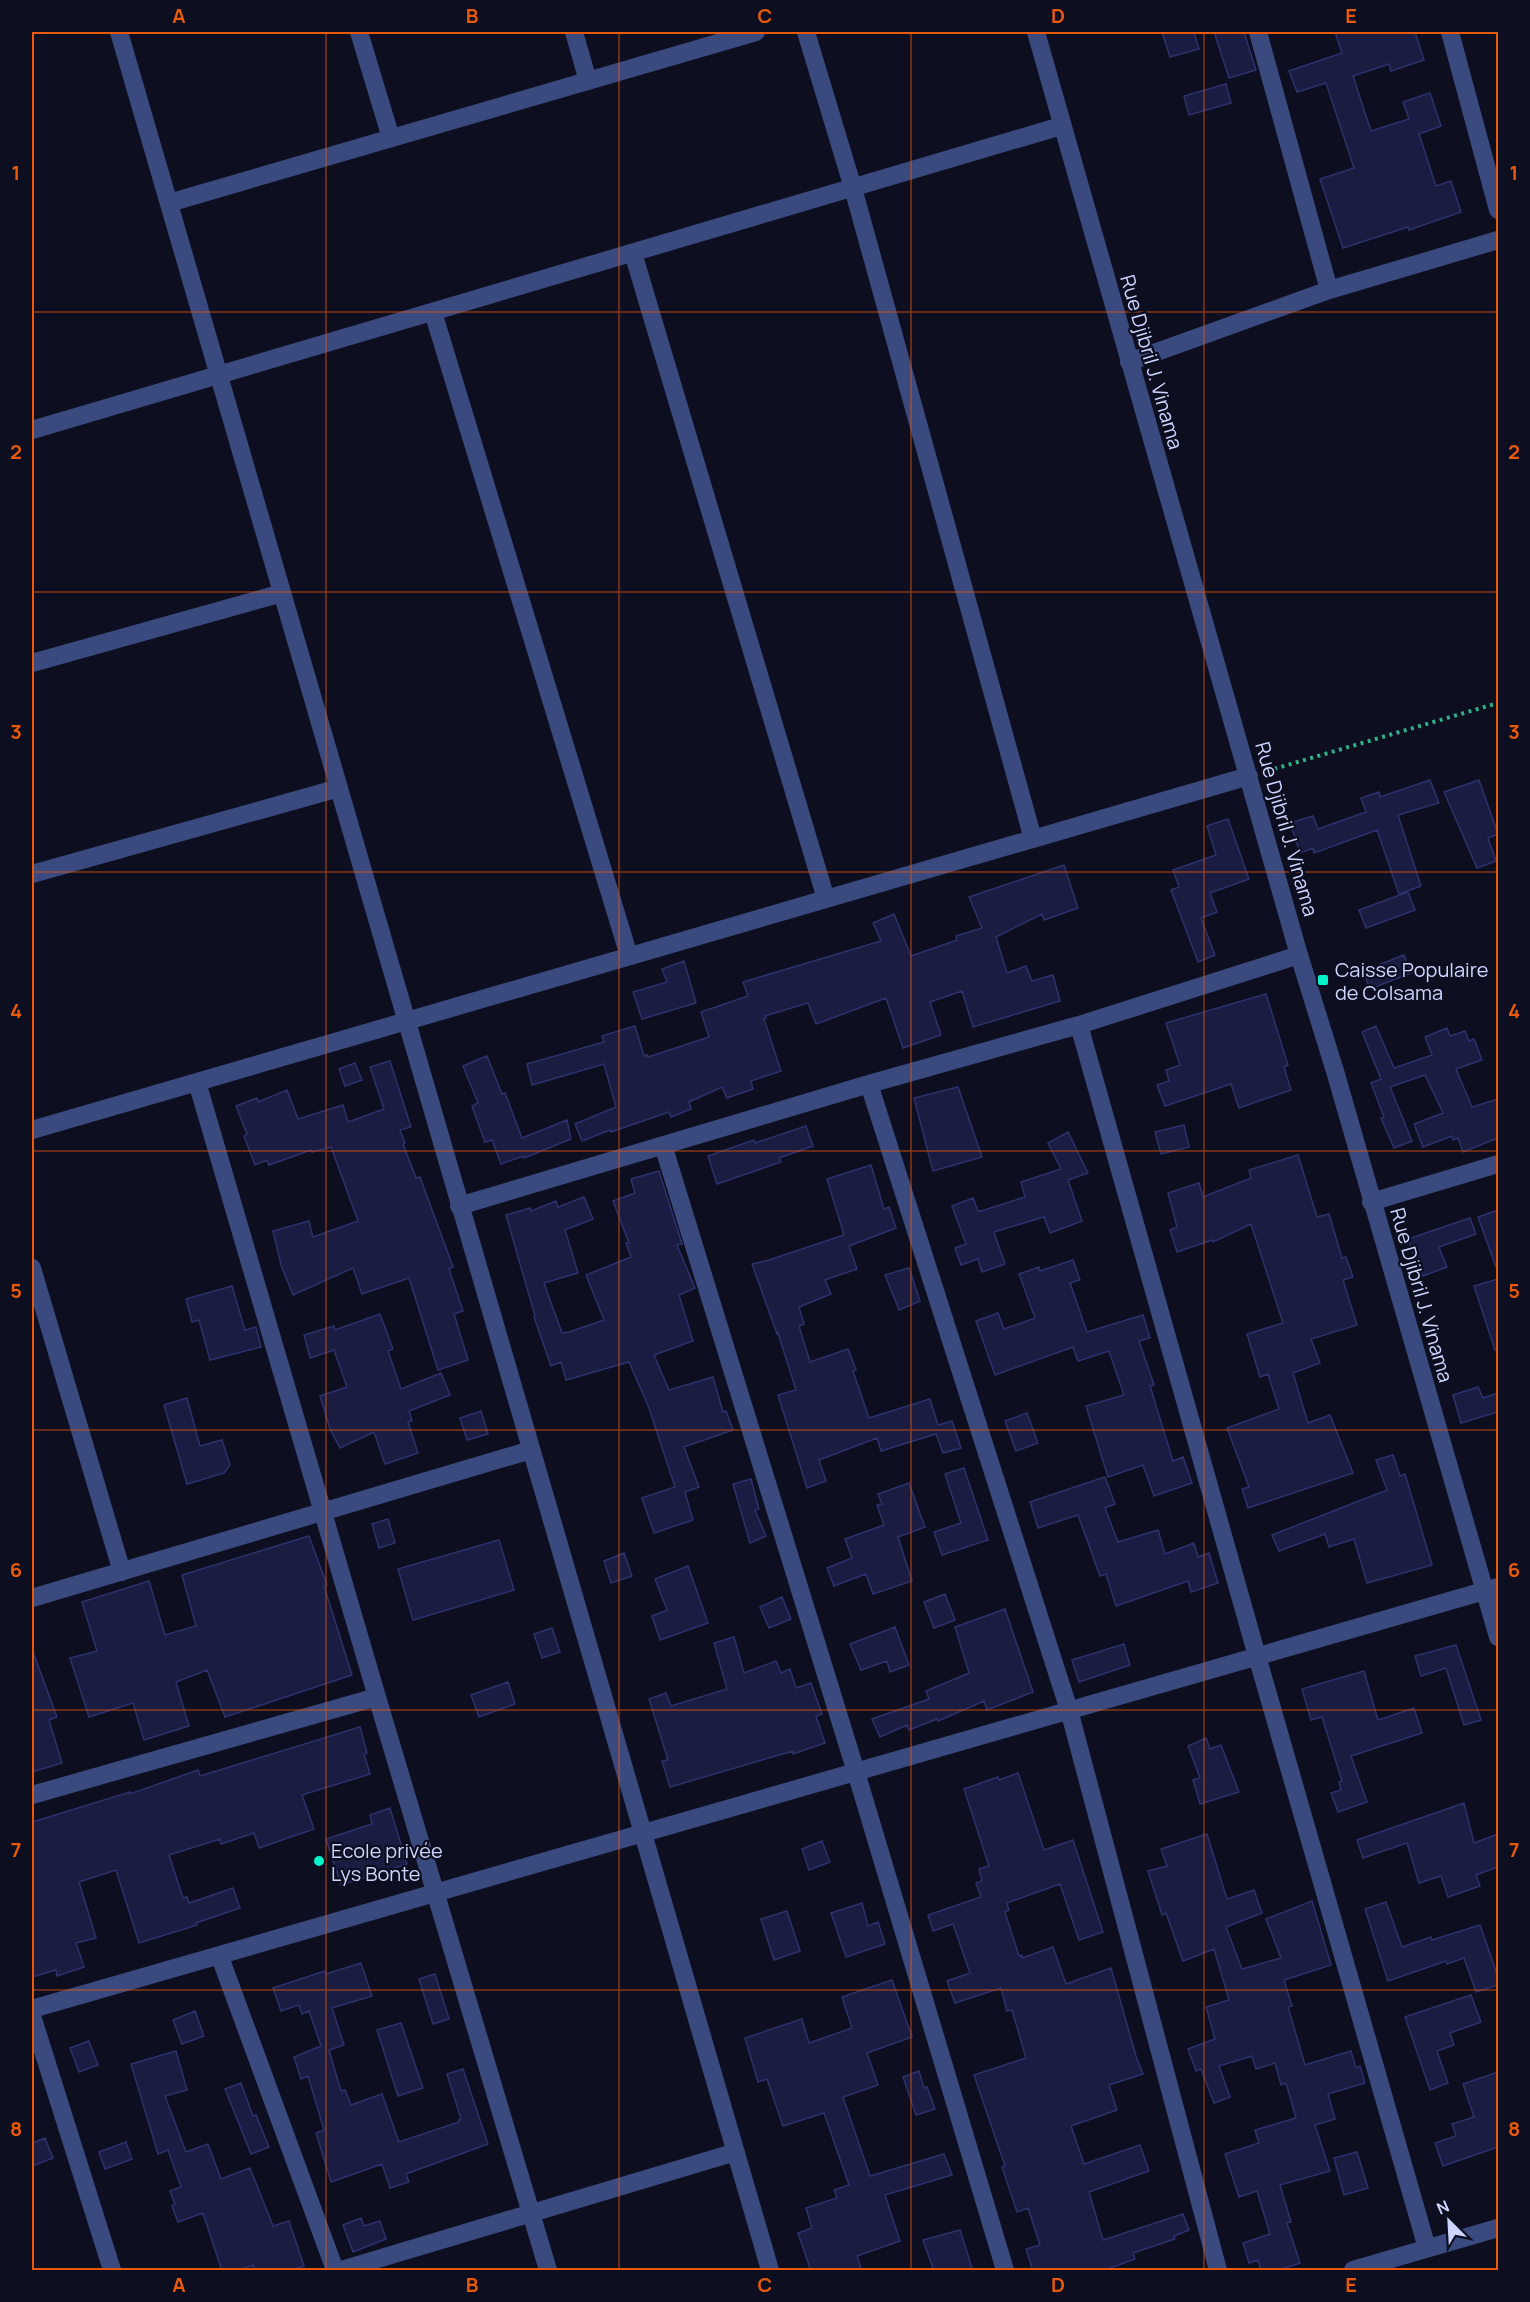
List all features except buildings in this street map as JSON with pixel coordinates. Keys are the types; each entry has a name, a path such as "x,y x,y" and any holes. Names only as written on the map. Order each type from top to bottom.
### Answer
{"street":[{"path":"119,32 770,2271"},
{"path":"359,32 391,138"},
{"path":"574,32 588,81"},
{"path":"169,203 756,32"},
{"path":"806,32 853,188 1033,839"},
{"name":"Rue Djibril J. Vinama","path":"1036,32 1061,126 1371,1202 1492,1588 1498,1637"},
{"path":"1257,32 1329,290"},
{"path":"1450,32 1498,210"},
{"path":"32,430 1061,126"},
{"path":"1129,362 1329,290 1498,240"},
{"path":"633,253 826,899"},
{"path":"433,312 629,956"},
{"path":"32,663 282,593"},
{"path":"32,1130 1249,776"},
{"path":"32,874 339,788"},
{"path":"459,1206 869,1084 1079,1025 1299,955"},
{"path":"1079,1025 1426,2248"},
{"path":"197,1082 548,2271"},
{"path":"869,1084 1069,1710 1218,2271"},
{"path":"663,1145 856,1772 1005,2271"},
{"path":"1371,1202 1498,1164"},
{"path":"32,1268 122,1572"},
{"path":"32,1598 531,1450"},
{"path":"32,2009 220,1957 1492,1588"},
{"path":"32,1796 377,1697"},
{"path":"220,1957 334,2271"},
{"path":"32,2016 112,2271"},
{"path":"341,2271 736,2152"},
{"path":"1353,2271 1498,2228"}],"path":[{"path":"1249,776 1498,703"}],"place":[{"name":"Caisse Populaire de Colsama","path":"1323,980"},
{"name":"Ecole privée Lys Bonte","path":"319,1861"}]}
